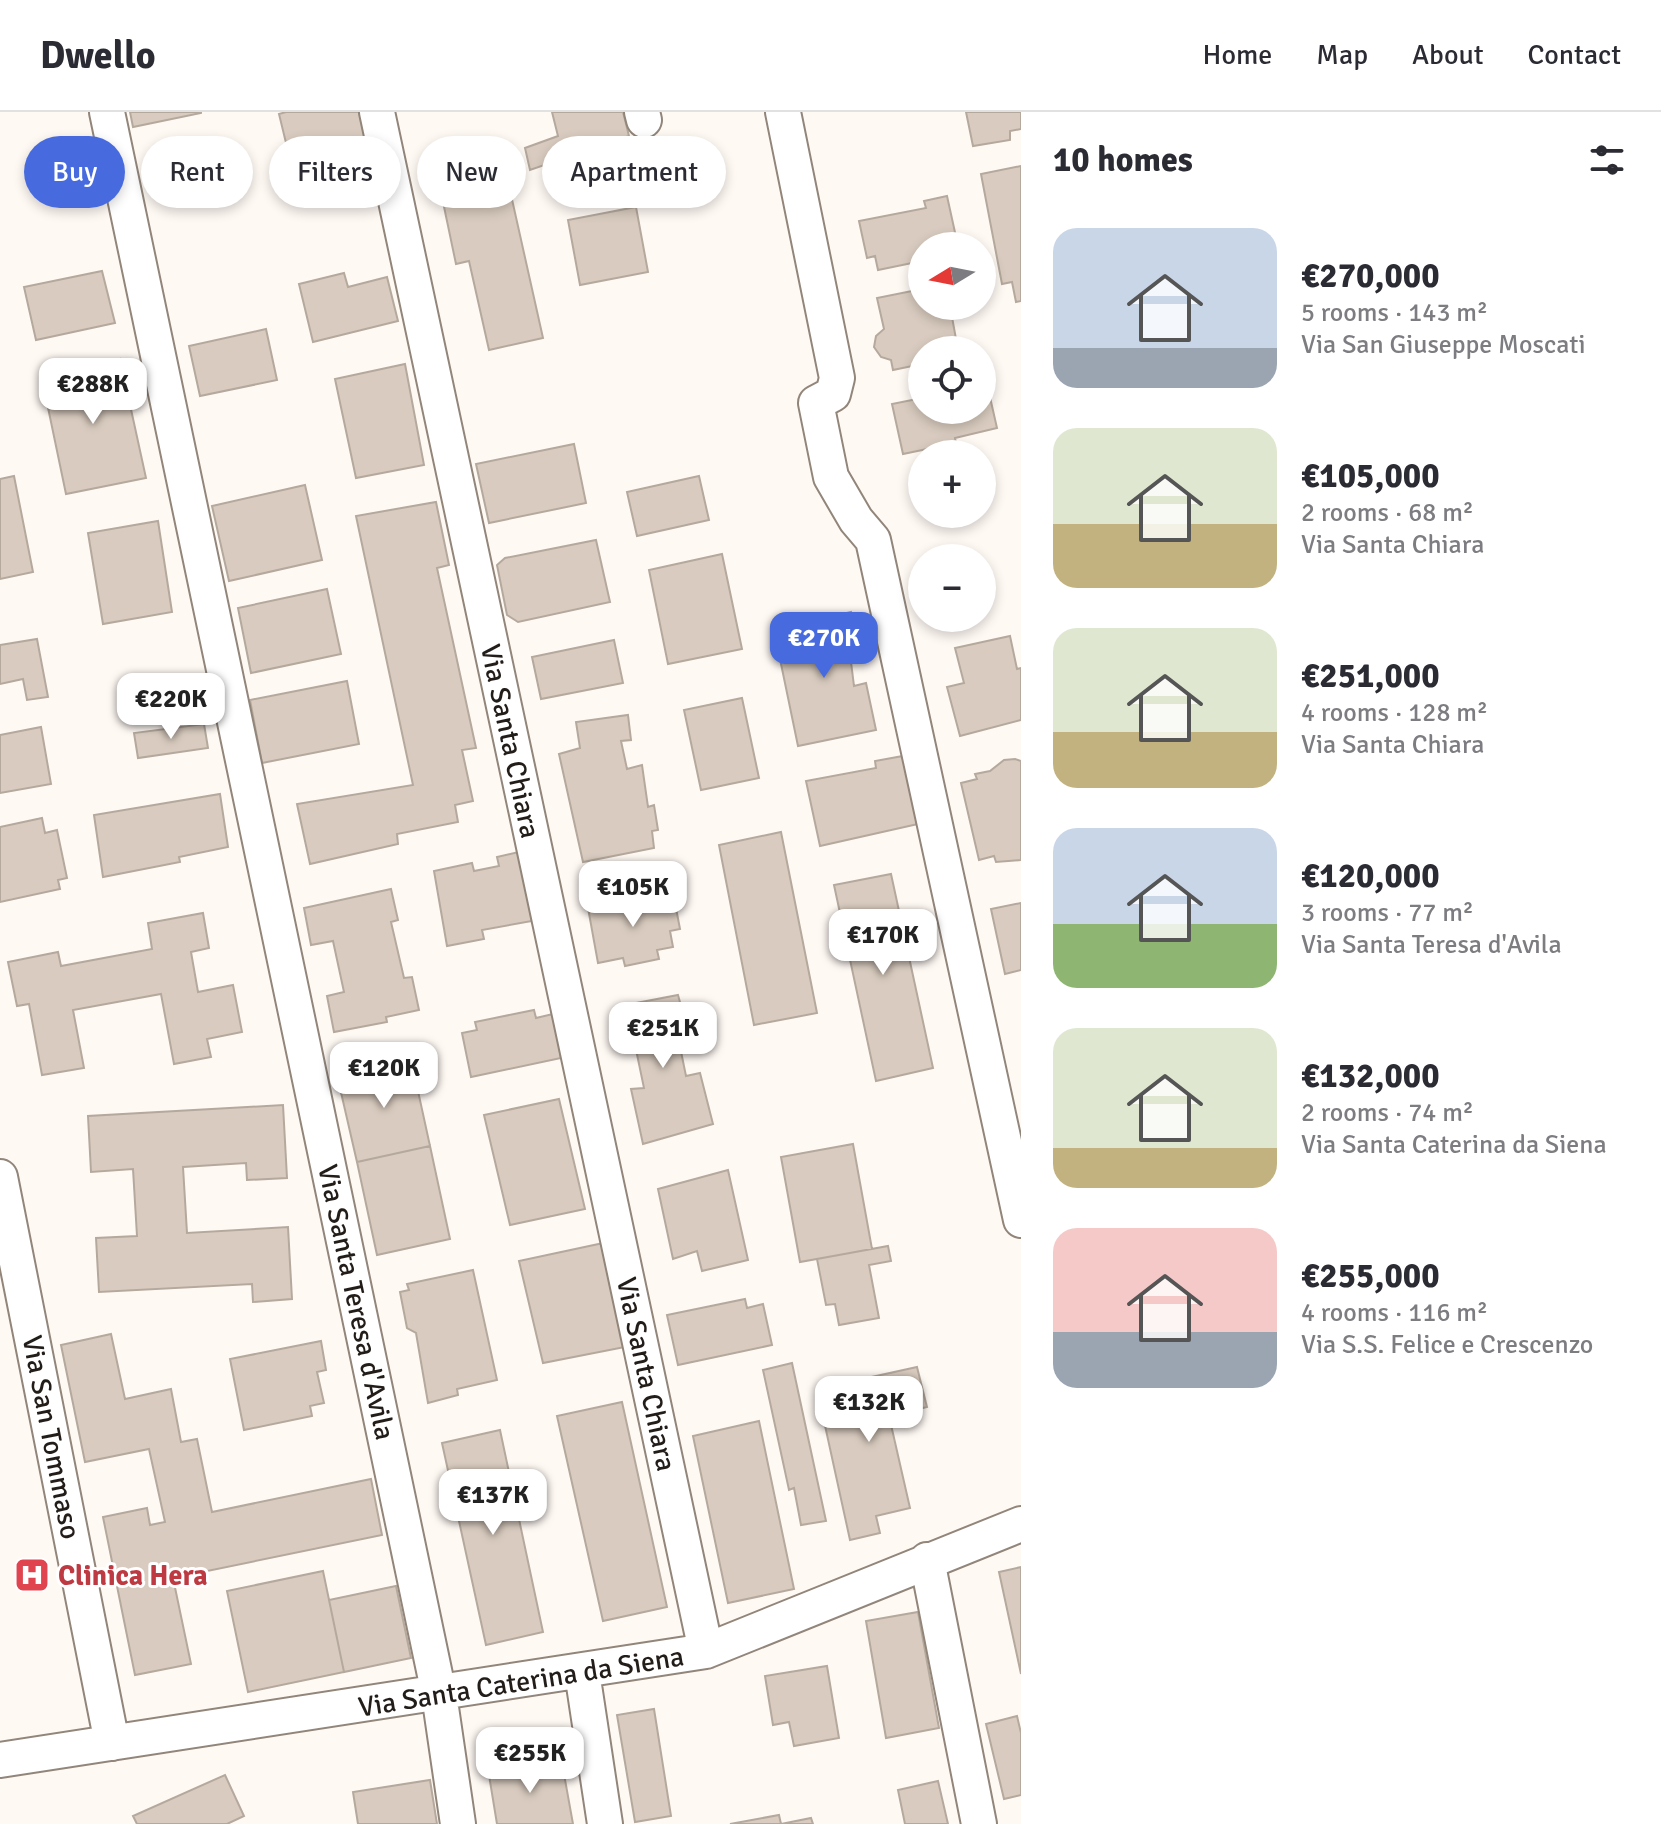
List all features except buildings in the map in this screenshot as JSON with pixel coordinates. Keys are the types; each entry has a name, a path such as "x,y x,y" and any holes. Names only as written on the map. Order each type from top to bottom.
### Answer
{"street":[{"name":"Via Santa Teresa d'Avila","path":"107,112 439,1694 458,1824"},
{"name":"Via Santa Chiara","path":"377,112 706,1651"},
{"path":"783,112 837,378 833,394 816,403 831,477 856,520 873,540 1021,1220"},
{"name":"Via San Tommaso","path":"0,1177 112,1743"},
{"name":"Via Santa Caterina da Siena","path":"0,1760 706,1651 1021,1524"},
{"path":"927,1560 979,1824"},
{"path":"582,1672 605,1824"}],"place":[{"name":"Clinica Hera","path":"32,1575"}]}
